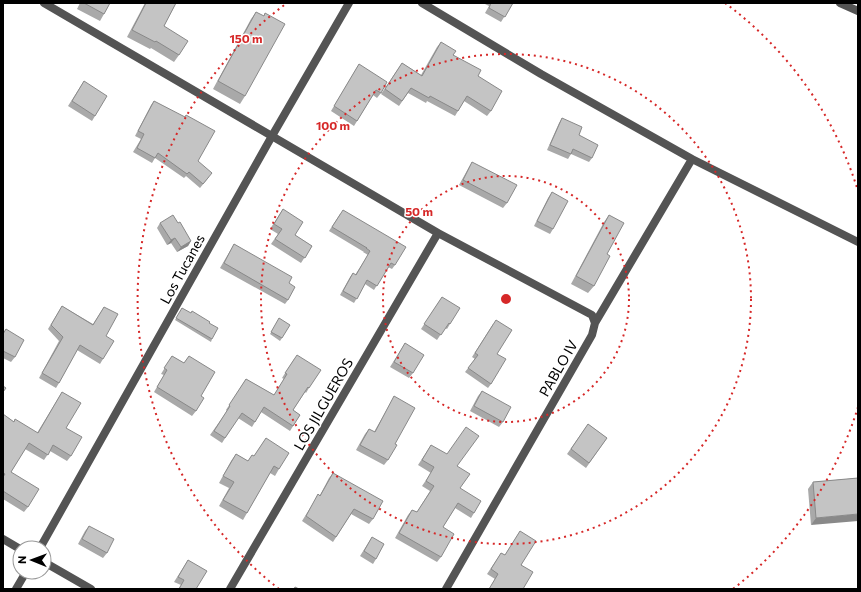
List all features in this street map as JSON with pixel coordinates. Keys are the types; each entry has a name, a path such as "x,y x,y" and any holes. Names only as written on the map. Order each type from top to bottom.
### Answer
{"street":[{"path":"44,3 438,233 592,315 595,323"},
{"name":"Los Tucanes","path":"45,540 272,136 349,3"},
{"path":"422,3 541,74 692,159 858,242"},
{"path":"840,3 858,11"},
{"name":"PABLO IV","path":"446,589 592,335 595,323 692,159"},
{"name":"LOS JILGUEROS","path":"230,589 438,233"},
{"path":"3,539 12,544"},
{"path":"52,567 91,589"},
{"path":"16,589 21,580"}],"building":[{"path":"84,3 110,3 104,14"},
{"path":"146,3 176,3 164,26 188,41 179,55 156,41 155,42 132,30"},
{"path":"491,3 513,3 505,17 489,8"},
{"path":"256,12 264,16 265,13 285,24 245,96 218,81"},
{"path":"441,42 456,51 453,55 481,70 478,76 502,91 491,111 467,96 458,111 411,88 402,101 385,89 402,63 422,76"},
{"path":"359,64 387,82 381,93 376,90 357,121 334,106"},
{"path":"84,81 107,96 95,116 72,101"},
{"path":"154,101 185,117 186,115 215,131 198,161 212,173 203,184 189,172 187,174 158,153 155,158 137,148 144,134 138,131"},
{"path":"562,118 582,127 579,135 598,145 592,158 573,149 571,154 550,145"},
{"path":"472,162 517,185 507,203 463,180"},
{"path":"552,192 568,201 553,229 537,221"},
{"path":"283,209 303,222 295,235 312,246 305,258 275,239 282,229 274,224"},
{"path":"343,210 406,247 395,265 391,263 377,286 367,280 357,299 343,291 353,273 356,275 370,251 332,227"},
{"path":"173,215 178,223 180,222 191,241 181,247 175,238 171,240 160,223"},
{"path":"609,215 624,223 607,254 610,256 594,286 576,276"},
{"path":"234,244 292,277 289,283 295,287 288,300 224,263"},
{"path":"442,297 460,308 441,335 424,324"},
{"path":"62,306 93,325 104,307 118,314 106,336 114,341 103,359 80,345 59,383 42,373 63,337 51,325"},
{"path":"182,308 191,313 192,311 218,328 212,339 176,318"},
{"path":"279,318 290,325 282,338 271,332"},
{"path":"496,320 512,330 497,354 506,359 491,384 468,368 478,355 475,353"},
{"path":"6,329 24,340 15,357 3,351 3,334"},
{"path":"405,343 424,355 413,373 394,362"},
{"path":"297,355 321,370 293,410 300,415 293,426 264,407 255,422 242,413 225,438 214,431 246,379 274,395 287,374 285,373"},
{"path":"172,356 184,363 189,356 215,372 201,396 204,398 196,411 157,387 167,370 164,368"},
{"path":"482,391 511,407 503,422 474,406"},
{"path":"62,392 81,403 66,428 82,437 71,456 53,445 48,455 29,443 11,472 39,489 28,507 3,491 3,477 5,474 3,473 3,414 14,422 15,419 38,433"},
{"path":"394,396 415,408 388,460 360,445 369,429 375,432"},
{"path":"588,424 607,438 589,463 571,449"},
{"path":"466,427 479,436 457,466 470,474 460,488 481,501 474,513 458,503 443,527 454,534 441,557 399,533 412,510 417,512 434,486 426,481 434,467 422,460 431,445 447,454"},
{"path":"266,438 289,453 279,469 274,466 247,513 223,500 234,482 223,476 236,454 248,461 252,455 254,456"},
{"path":"333,473 383,501 373,519 354,509 336,537 306,516 318,494 320,496"},
{"path":"858,478 858,514 816,518 813,482"},
{"path":"89,526 114,539 107,553 82,539"},
{"path":"520,531 536,541 521,565 533,572 523,589 489,589 498,574 491,569 501,553 505,555"},
{"path":"372,537 384,544 376,559 364,551"},
{"path":"188,560 207,571 196,589 179,589 184,580 178,577"}]}
